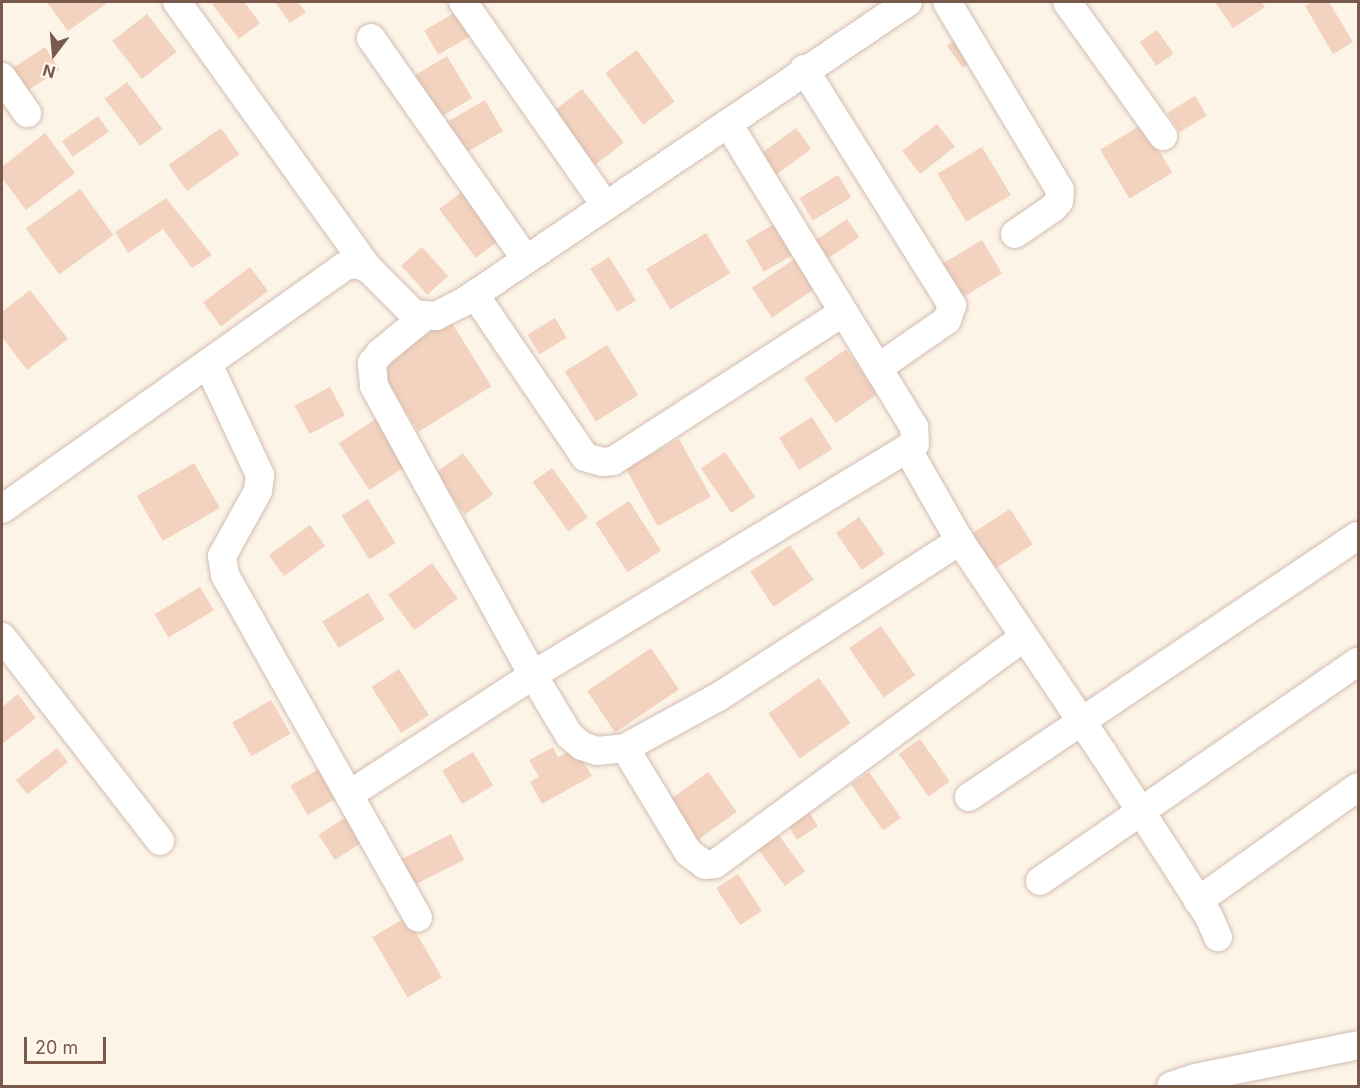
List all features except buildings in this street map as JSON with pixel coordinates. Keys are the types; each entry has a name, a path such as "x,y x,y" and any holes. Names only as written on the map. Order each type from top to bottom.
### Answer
{"street":[{"path":"177,2 369,268 405,309 424,317 436,316 475,295 728,124 804,69 908,2"},
{"path":"948,2 1060,190 1059,201 1053,208 1015,234"},
{"path":"1067,2 1163,136"},
{"path":"473,5 606,206"},
{"path":"371,38 526,259"},
{"path":"804,69 952,305 947,320 878,368"},
{"path":"2,77 27,113"},
{"path":"350,794 533,675 915,444 914,427 728,124"},
{"path":"2,509 345,267 357,264 369,268"},
{"path":"475,295 585,457 602,462 613,461 843,312"},
{"path":"424,317 376,358 370,374 374,386 533,675 569,735 582,746 597,751 625,748 720,696 960,541"},
{"path":"208,364 260,475 258,491 228,544 221,566 418,917"},
{"path":"908,450 960,541 1142,813 1218,937"},
{"path":"969,798 1358,536"},
{"path":"2,637 160,841"},
{"path":"625,748 688,852 705,865 715,864 1024,637"},
{"path":"1040,881 1359,662"},
{"path":"1198,901 1359,787"},
{"path":"1171,1086 1195,1078 1359,1045"}]}
